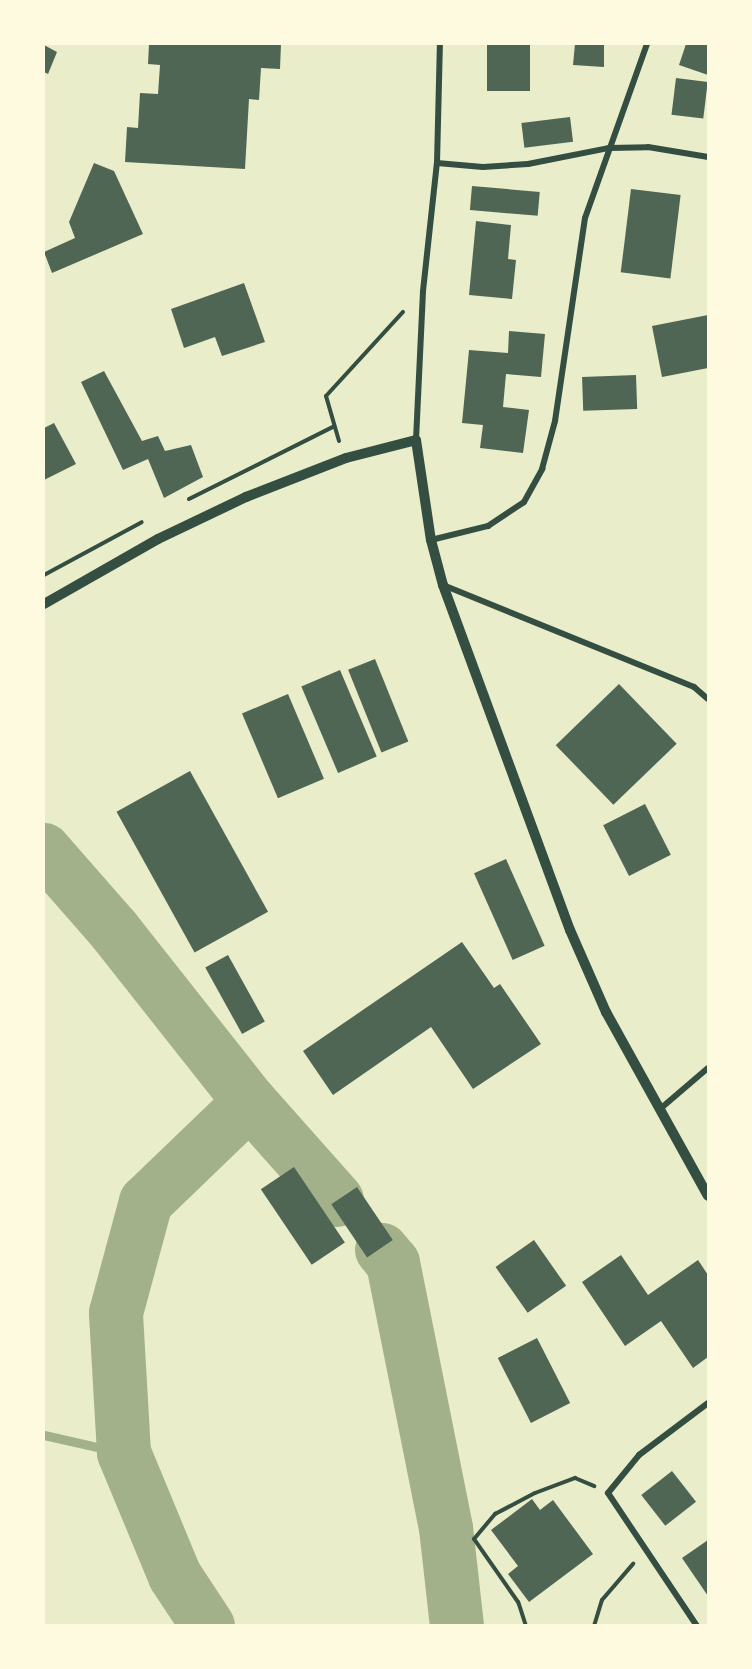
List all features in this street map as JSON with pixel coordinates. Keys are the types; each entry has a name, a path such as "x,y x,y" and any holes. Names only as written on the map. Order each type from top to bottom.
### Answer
{"street":[{"path":"440,44 437,163 423,291 416,440 431,540 443,585 570,930 606,1012 708,1196"},
{"path":"431,540 459,535 497,520 524,502 542,469 555,421 585,218 647,44"},
{"path":"437,163 483,167 528,164 609,148 648,147 708,157"},
{"path":"44,604 158,539 246,496 345,458 416,440"},
{"path":"443,585 694,687 708,699"},
{"path":"660,1109 708,1068"},
{"path":"697,1626 644,1552 608,1493 639,1455 708,1403"}],"path":[{"path":"333,427 326,396 423,291"},
{"path":"526,1626 518,1602 474,1539 495,1514 534,1492 575,1478 608,1493"},
{"path":"594,1626 602,1600 644,1552"}],"building":[{"path":"149,44 281,44 280,69 261,68 259,100 249,99 245,169 125,162 127,127 138,128 140,93 158,94 160,65 148,64"},
{"path":"487,44 530,44 530,91 487,91"},
{"path":"575,44 604,44 604,67 573,65"},
{"path":"686,44 708,44 708,75 679,65"},
{"path":"44,45 57,52 48,74 44,72"},
{"path":"676,78 708,82 703,119 671,115"},
{"path":"570,117 573,142 524,148 521,123"},
{"path":"94,163 114,171 143,234 52,273 44,252 75,238 69,222"},
{"path":"472,186 540,192 538,216 470,210"},
{"path":"631,189 681,195 670,278 621,272"},
{"path":"476,221 511,225 508,259 516,260 512,299 469,295"},
{"path":"244,283 265,342 222,356 215,337 184,348 171,309"},
{"path":"708,315 708,368 662,377 652,326"},
{"path":"509,331 545,334 541,377 506,374 503,407 529,410 523,453 480,448 483,425 462,423 469,350 508,353"},
{"path":"104,371 142,441 158,436 165,451 191,445 203,477 164,498 148,459 123,470 81,382"},
{"path":"636,375 637,409 583,411 582,377"},
{"path":"54,423 76,464 44,480 44,428"},
{"path":"375,659 408,742 381,752 348,670"},
{"path":"340,670 377,757 338,773 301,686"},
{"path":"619,684 677,744 613,805 556,745"},
{"path":"288,694 324,779 278,798 242,714"},
{"path":"190,771 268,912 195,953 117,812"},
{"path":"645,804 671,855 629,876 603,825"},
{"path":"506,859 545,946 513,960 474,873"},
{"path":"462,942 494,988 500,984 541,1044 473,1089 431,1027 333,1095 303,1051"},
{"path":"228,955 265,1021 242,1034 205,968"},
{"path":"294,1167 345,1242 312,1265 261,1189"},
{"path":"357,1187 393,1240 367,1257 331,1204"},
{"path":"534,1240 566,1286 528,1313 495,1267"},
{"path":"621,1255 648,1295 698,1260 708,1275 708,1357 693,1368 661,1321 625,1346 582,1282"},
{"path":"537,1338 570,1403 531,1423 498,1358"},
{"path":"672,1471 696,1502 665,1526 641,1495"},
{"path":"532,1499 540,1510 553,1500 593,1554 529,1602 508,1574 518,1566 491,1530"},
{"path":"708,1540 708,1596 682,1558"}],"waterway":[{"path":"44,850 114,930 250,1102 337,1200"},
{"path":"208,1626 175,1576 124,1453 116,1313 146,1202 250,1102"},
{"path":"382,1250 393,1263 446,1528 457,1626"},
{"path":"44,1435 124,1453"}]}
